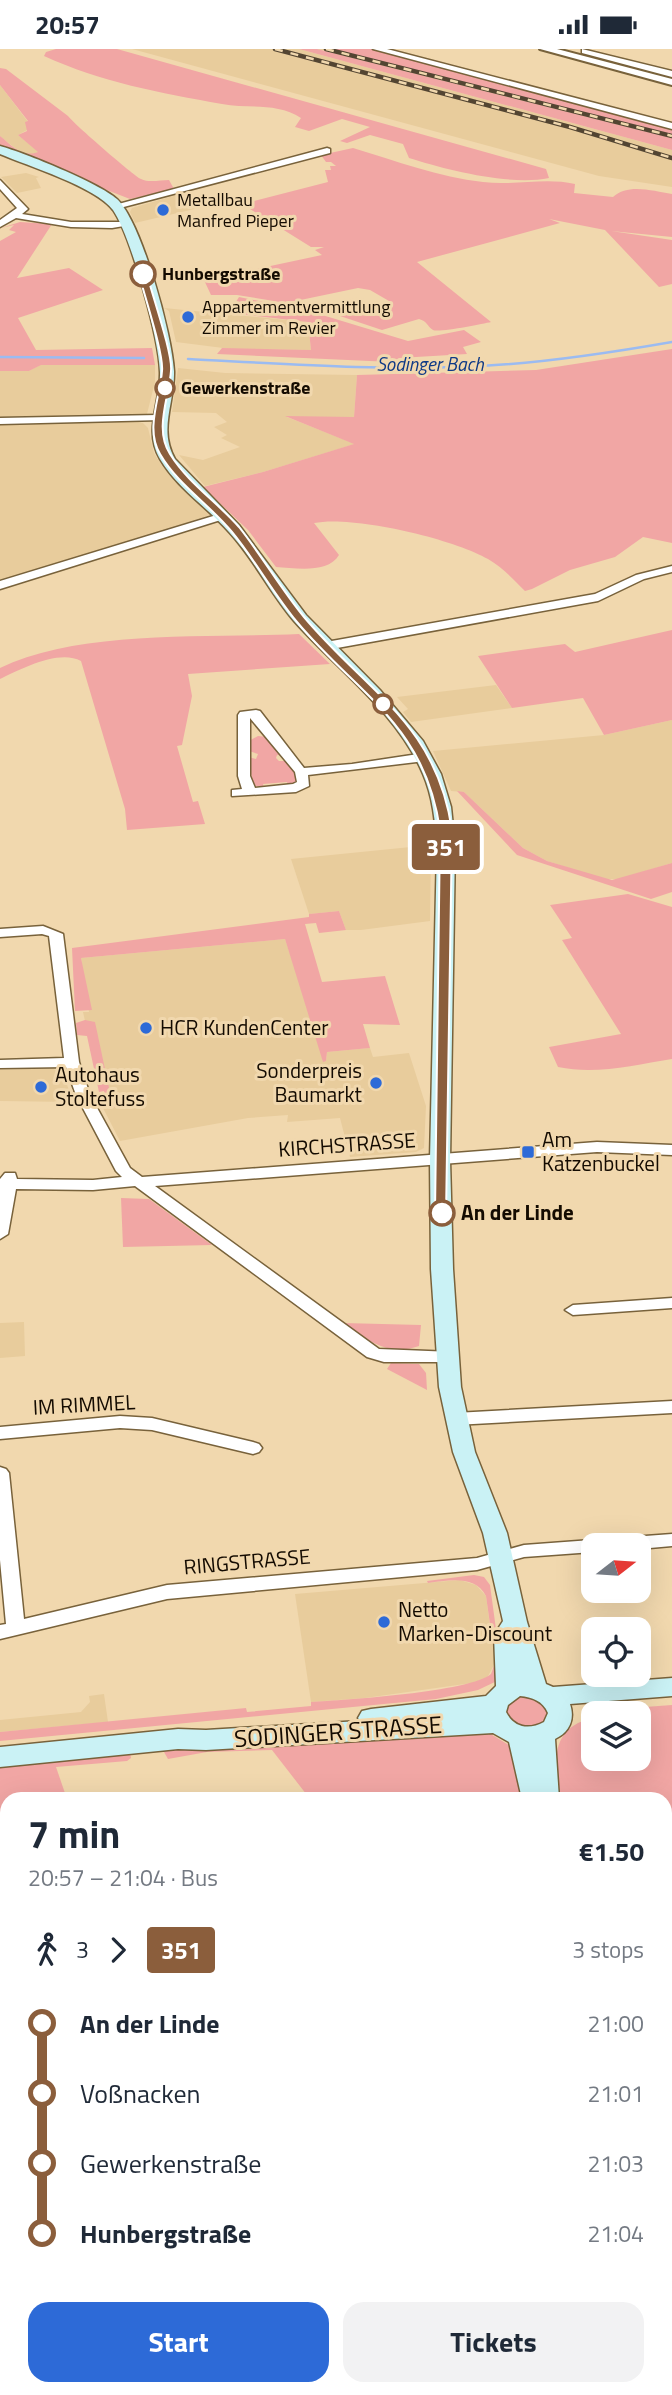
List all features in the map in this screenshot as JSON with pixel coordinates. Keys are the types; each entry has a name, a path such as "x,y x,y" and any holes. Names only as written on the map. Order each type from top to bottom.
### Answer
{"main road":[{"path":"0,150 96,190 116,206 150,298 167,369 158,418 160,443 168,461 245,542 292,610 399,720 425,757 441,796 446,830 440,1160 447,1356 455,1419 464,1452 502,1557 515,1622 549,1699 555,1726 513,1717"},
{"path":"515,1622 506,1635 513,1717 534,1792"},
{"path":"549,1699 672,1687"},
{"path":"549,1699 584,1708 672,1701"},
{"name":"SODINGER STRASSE","path":"0,1757 178,1739 206,1741 513,1717 549,1699"},
{"path":"513,1717 544,1792"}],"street":[{"path":"377,49 672,127"},
{"path":"545,49 672,82"},
{"path":"573,56 587,50 672,73"},
{"path":"116,206 327,151"},
{"path":"0,183 22,206 22,211 0,224"},
{"path":"17,215 57,222 125,225"},
{"path":"0,421 158,418"},
{"path":"0,585 223,516"},
{"path":"326,646 598,597 640,577 672,569"},
{"path":"256,714 301,772 304,783 302,786 243,793 244,715 256,714"},
{"path":"301,772 352,768 425,757"},
{"path":"0,933 43,930 55,934 72,1062 83,1095 124,1171 373,1353 384,1356 447,1356"},
{"path":"0,1064 72,1062"},
{"name":"KIRCHSTRASSE","path":"5,1180 93,1185 609,1147 672,1150"},
{"path":"0,1234 5,1180"},
{"path":"573,1310 672,1303"},
{"path":"455,1419 672,1407"},
{"name":"IM RIMMEL","path":"0,1433 120,1422 253,1448"},
{"path":"0,1473 8,1630"},
{"name":"RINGSTRASSE","path":"651,1541 672,1540"},
{"name":"RINGSTRASSE","path":"8,1630 167,1592 477,1565 533,1550 581,1546"}],"shaded area":[{"path":"56,49 117,49 546,169 549,178 516,180 460,172 409,158 403,144 370,135 347,143 340,141 370,127 342,119 309,131 295,127 301,118 282,110 222,104 153,91 87,73 44,56 46,52"},
{"path":"132,49 299,49 672,150 672,187 599,176"},
{"path":"299,49 317,49 672,138 672,150"},
{"path":"317,49 330,49 672,135 672,138"},
{"path":"330,49 371,49 672,128 672,135"},
{"path":"0,68 6,69 68,116 136,176 147,181 169,180 174,189 130,199 0,146 0,136 22,152 38,152 18,135 27,131 25,122 28,121 0,85"},
{"path":"0,85 28,122 27,130 18,135 39,152 28,155 20,152 0,136"},
{"path":"353,148 467,180 495,183 564,182 575,184 574,193 613,197 633,189 672,194 672,237 611,231 672,240 672,284 659,287 605,230 549,219 560,223 417,262 491,322 437,331 419,319 382,330 340,316 389,301 370,290 358,288 286,303 237,295 211,295 204,280 322,255 315,250 324,247 311,247 242,204 328,182 325,170 336,166 326,162 321,155"},
{"path":"26,173 39,177 36,178 41,188 17,193 1,177"},
{"path":"180,194 201,203 199,204 203,207 135,223 130,212 132,208"},
{"path":"20,222 52,224 17,278 69,268 103,290 18,318 36,350 152,348 155,365 41,365 29,371 0,371 0,241 16,232 9,230 14,225 1,228"},
{"path":"239,297 309,311 408,341 464,330 481,342 463,347 467,354 399,358 392,362 217,354 222,348 311,350 308,322 229,313"},
{"path":"164,308 308,322 311,350 231,349 176,342 169,311"},
{"path":"672,349 672,543 643,537 615,557 570,570 532,589 525,591 498,566 472,551 428,537 353,522 314,523 339,555 334,561 310,569 276,567 248,530 203,487 354,444 285,416 354,417 357,375 536,370"},
{"path":"42,364 155,365 155,382 147,414 28,417 27,423 143,423 148,428 154,453 162,466 210,515 0,584 0,371 29,371"},
{"path":"178,368 225,373 357,375 354,417 287,417 355,444 263,472 205,486 179,455 203,460 240,447 221,438 227,435 214,427 227,422 216,413 172,412"},
{"path":"672,630 672,720 604,735 583,698 512,708 478,656 565,644 575,652"},
{"path":"299,634 330,664 188,674 192,696 182,745 177,746 193,802 198,801 205,824 127,830 125,809 81,661 62,657 51,659 0,679 0,668 32,656 106,641"},
{"path":"496,685 512,708 411,722 403,712 408,709 397,697"},
{"path":"672,720 672,863 619,879 604,879 547,861 523,848 464,792 451,791 433,751 604,735"},
{"path":"258,736 268,737 285,756 277,755 276,758 279,761 289,761 296,773 296,783 288,786 287,782 263,784 264,788 253,785 248,757 256,759 258,754 249,751 249,741"},
{"path":"457,791 464,792 523,848 547,861 612,880 672,863 672,892 651,899 517,855"},
{"path":"431,845 430,921 361,930 346,930 339,911 309,914 291,859"},
{"path":"628,894 672,907 672,1059 601,1070 558,1067 549,1047 621,1034 562,940 572,938 550,905"},
{"path":"339,911 346,930 319,933 316,923 305,924 322,982 385,976 400,1025 363,1024 370,1048 327,1052 326,1061 323,1062 285,939 81,958 92,1010 75,1011 72,948"},
{"path":"285,939 326,1061 327,1052 370,1048 373,1057 409,1053 426,1106 424,1148 416,1152 350,1157 340,1118 287,1122 288,1115 248,1118 120,1141 103,1108 116,1107 112,1103 85,1021 83,1012 89,1012 81,958"},
{"path":"85,1020 95,1022 112,1102 117,1107 101,1108 93,1100 106,1098 104,1091 99,1092 87,1036 77,1035 76,1023"},
{"path":"51,1068 63,1073 73,1102 0,1101 0,1070"},
{"path":"121,1198 149,1199 212,1245 123,1247"},
{"path":"24,1322 25,1356 0,1358 0,1323"},
{"path":"343,1323 421,1325 419,1346 397,1349 378,1345"},
{"path":"391,1363 419,1364 426,1373 427,1390 387,1369"},
{"path":"474,1575 484,1577 490,1585 500,1659 495,1659 486,1596 481,1589 468,1582 427,1581"},
{"path":"460,1580 476,1585 486,1596 495,1663 487,1678 472,1683 365,1698 311,1702 295,1594"},
{"path":"495,1663 499,1680 478,1690 436,1699 0,1741 0,1732 246,1708 247,1712 311,1706 311,1702 434,1690 479,1680 491,1674"},
{"path":"104,1694 108,1722 0,1732 0,1720 81,1712 90,1702 89,1696"},
{"path":"525,1695 541,1700 548,1711 541,1723 535,1726 516,1723 506,1713 507,1704"},
{"path":"672,1705 672,1792 559,1792 556,1761 558,1749 561,1739 581,1722 581,1771 651,1771 651,1707"},
{"path":"489,1733 512,1747 521,1792 305,1792 272,1750 207,1752 168,1759 164,1752 166,1748"},
{"path":"130,1752 131,1758 127,1761 56,1767 65,1792 0,1792 0,1766"}],"waterway":[{"name":"Sodinger Bach","path":"188,359 408,368 505,365 601,354 672,342"},
{"name":"Sodinger Bach","path":"0,357 144,358"}],"railway":[{"path":"275,49 570,127 672,158"},
{"path":"326,49 672,136"}],"bus line":[{"name":"351","path":"143,274 167,369 158,433 168,461 245,542 301,620 399,720 425,757 441,796 446,830 440,1160 442,1213"}],"place":[{"name":"Metallbau Manfred Pieper","path":"163,210"},
{"name":"Hunbergstraße","path":"143,274"},
{"name":"Appartementvermittlung Zimmer im Revier","path":"188,317"},
{"name":"Gewerkenstraße","path":"165,388"},
{"name":"HCR KundenCenter","path":"146,1028"},
{"name":"Sonderpreis Baumarkt","path":"376,1083"},
{"name":"Autohaus Stoltefuss","path":"41,1087"},
{"name":"Am Katzenbuckel","path":"528,1152"},
{"name":"An der Linde","path":"442,1213"},
{"name":"Netto Marken-Discount","path":"384,1622"}]}
